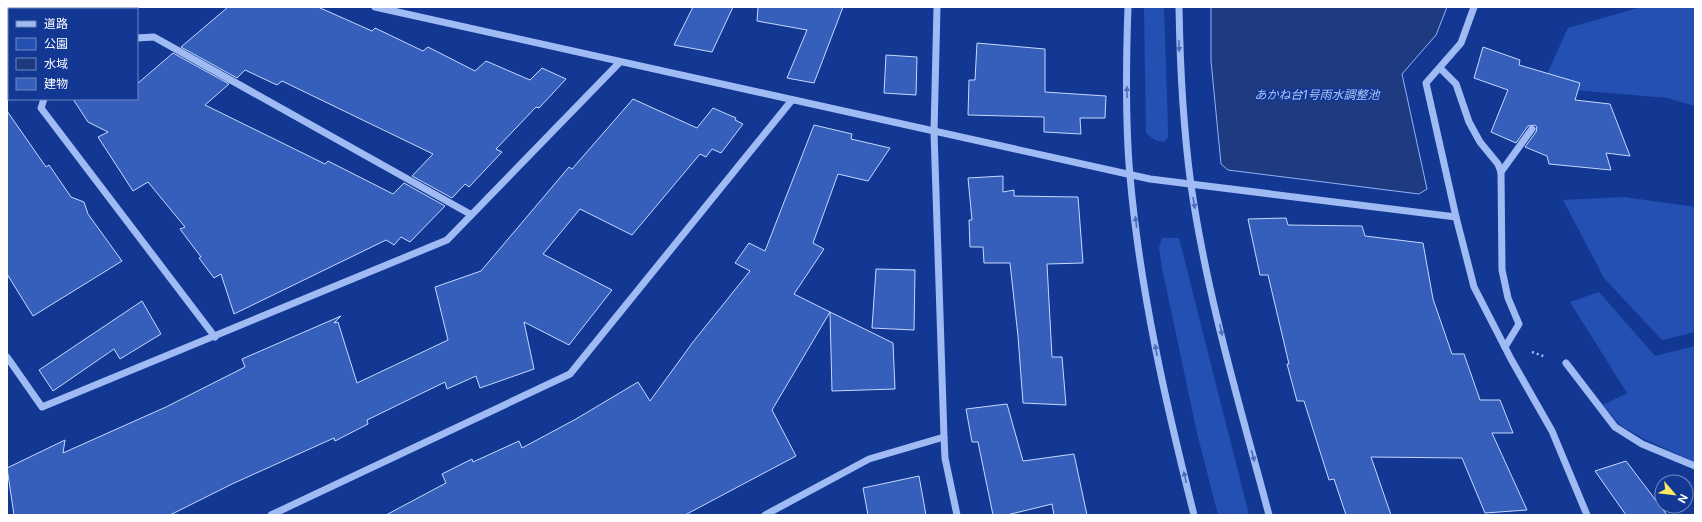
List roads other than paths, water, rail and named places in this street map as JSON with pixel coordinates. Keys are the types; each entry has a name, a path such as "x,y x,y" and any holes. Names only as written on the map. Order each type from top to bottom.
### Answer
{"street":[{"path":"375,7 619,63 792,100 1130,176 1191,185 1456,217"},
{"path":"937,7 934,132 944,437 945,458 957,515"},
{"path":"1128,7 1127,44 1130,176 1140,264 1160,368 1194,515"},
{"path":"1178,7 1183,109 1191,185 1206,266 1229,367 1269,515"},
{"path":"1474,7 1461,43 1426,83 1456,217 1474,287 1505,347 1552,431 1587,515"},
{"path":"138,38 154,37 470,214"},
{"path":"7,357 42,407 215,337 447,240 470,214 619,63"},
{"path":"1440,68 1456,84 1469,122 1480,142 1498,164 1501,172 1502,270 1508,298 1519,324 1505,347"},
{"path":"44,100 41,108 215,337"},
{"path":"271,515 570,374 792,100"},
{"path":"1501,172 1532,129"},
{"path":"1566,363 1615,427 1642,444 1695,466"},
{"path":"765,515 869,459 944,437"}],"water":[{"name":"あかね台1号雨水調整池","path":"1211,7 1447,7 1436,35 1402,74 1427,189 1419,194 1228,170 1221,164 1211,61"}]}
